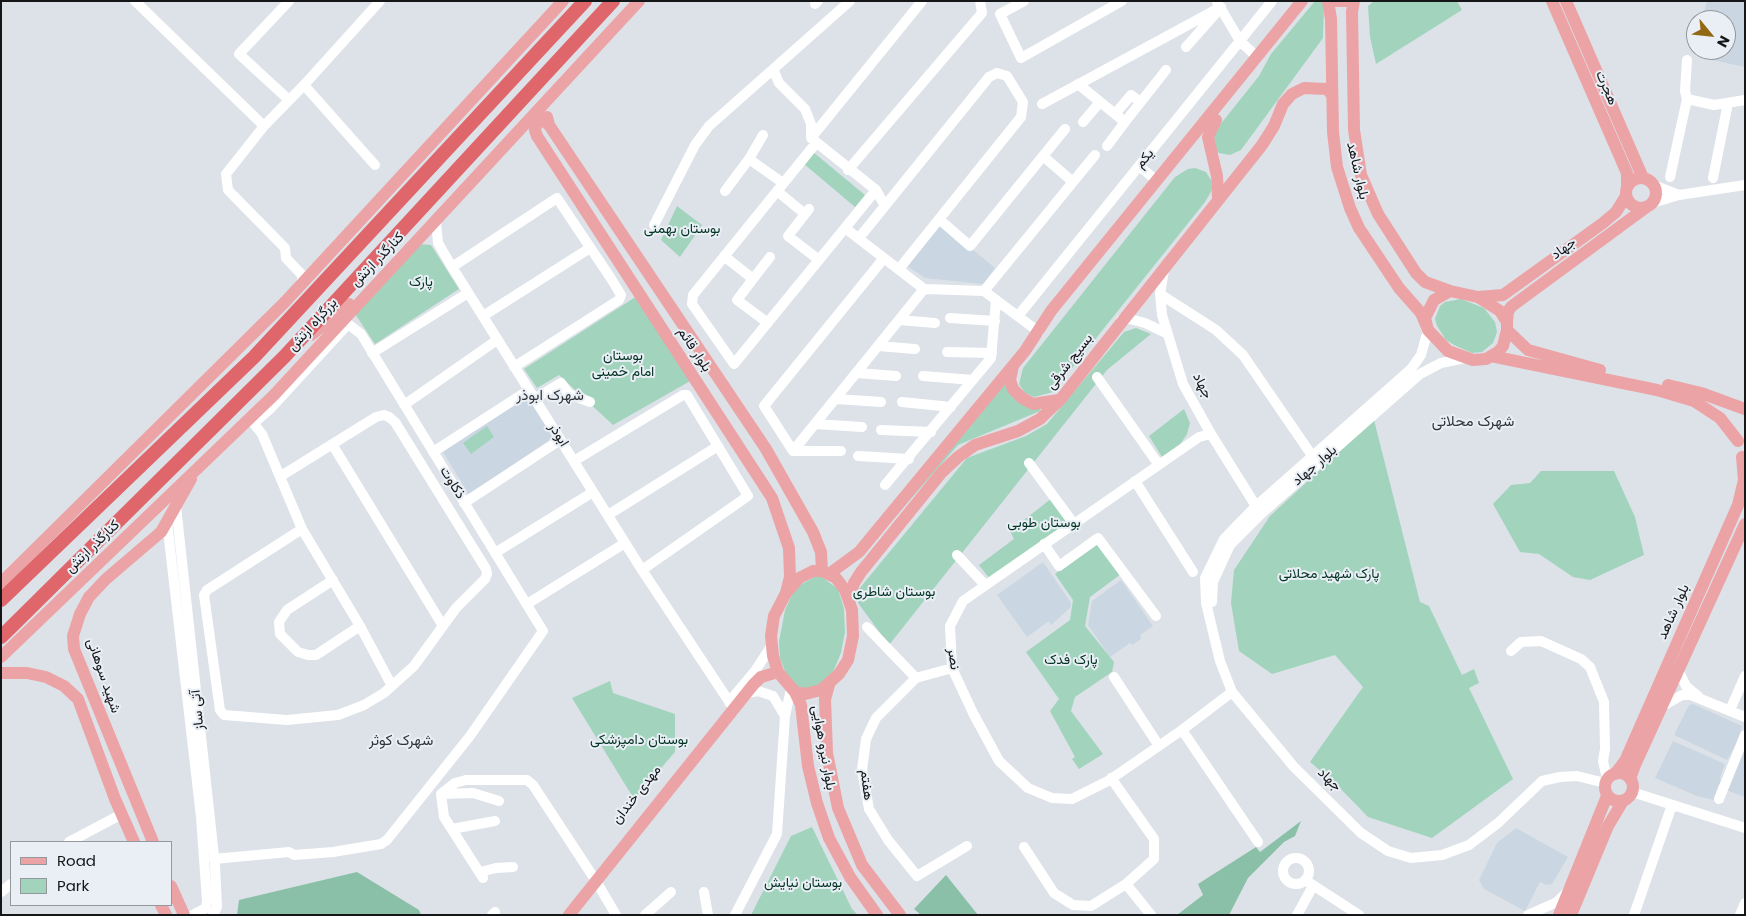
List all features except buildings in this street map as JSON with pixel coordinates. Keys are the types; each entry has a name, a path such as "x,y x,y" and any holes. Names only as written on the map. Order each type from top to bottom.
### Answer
{"highway":[{"name":"بزرگراه ارتش","path":"3,594 254,356 585,1"},
{"name":"بزرگراه ارتش","path":"1,637 286,356 613,1"}],"main road":[{"path":"3,594 301,284 563,1"},
{"name":"کنارگذر ارتش","path":"1,658 199,465 252,421 391,267 436,222 545,105 638,1"},
{"path":"826,573 841,583 849,600 854,623 850,651 844,668 829,685 813,693 793,691 778,672 772,645 774,616 786,593 806,573 826,573 842,567 859,552 1014,364 1039,332 1051,312 1156,180 1216,120 1302,1"},
{"path":"1039,332 1057,316 1177,161 1310,1"},
{"name":"بلوار شاهد","path":"1328,1 1332,19 1333,132 1338,167 1350,208 1371,249 1399,288 1421,313 1427,328"},
{"path":"1334,1 1346,1"},
{"name":"بلوار شاهد","path":"1354,1 1352,12 1354,130 1361,174 1378,214 1416,273 1424,282 1450,291"},
{"name":"هجرت","path":"1552,1 1626,173 1627,192"},
{"name":"هجرت","path":"1566,1 1648,182"},
{"name":"بسیج شرقی","path":"849,600 854,584 870,561 958,457 975,445 1018,431 1040,419 1060,400 1121,320 1262,145 1274,126 1283,104 1292,94 1304,88 1327,89 1332,95"},
{"path":"545,105 549,125"},
{"path":"1216,120 1208,137 1217,176 1218,200"},
{"path":"537,136 535,130 537,122 544,121 549,125"},
{"name":"بلوار قائم","path":"549,125 766,449 813,532 821,552 826,573"},
{"path":"520,131 528,129 537,136"},
{"name":"بلوار قائم","path":"537,136 772,498 789,548 790,577 786,593"},
{"path":"1634,180 1648,182 1655,194 1650,204 1635,206 1627,192 1634,180"},
{"name":"جهاد","path":"1478,297 1503,295 1603,223 1616,212 1627,192"},
{"name":"جهاد","path":"1507,326 1508,311 1512,306 1650,204"},
{"path":"286,356 354,301 391,267"},
{"path":"1507,326 1503,346 1491,356 1480,360 1465,358 1440,346 1427,328 1425,318 1434,300 1450,291 1478,297 1495,307 1507,326 1528,350 1564,361 1701,393 1745,409"},
{"path":"1491,356 1657,390 1694,401 1720,418 1738,441 1744,427"},
{"path":"1014,364 1010,380 1013,389 1022,398 1033,404 1060,400"},
{"name":"بلوار شاهد","path":"1559,915 1608,783 1624,760 1738,505 1744,480 1743,459 1738,441"},
{"name":"شهید سوهانی","path":"153,841 114,751 74,649 75,628 83,608 96,588 157,536 199,465"},
{"name":"بلوار شاهد","path":"1631,786 1635,765 1745,524"},
{"path":"859,552 863,559 870,561"},
{"name":"مهدی خندان","path":"568,915 594,878 732,706 761,677 778,672"},
{"path":"1,673 39,675 57,682 72,692 82,708 99,756 134,841"},
{"name":"بلوار نیرو هوایی","path":"829,685 825,699 827,753 838,808 862,865 900,915"},
{"name":"بلوار نیرو هوایی","path":"793,691 801,706 808,766 817,803 829,838 850,876 877,915"},
{"path":"99,756 114,751"},
{"path":"1570,915 1608,826 1623,801 1631,786 1623,774 1608,783 1614,801 1623,801"},
{"name":"مهدی خندان","path":"559,915 594,878"},
{"path":"172,888 184,915"}],"street":[{"path":"135,1 264,126"},
{"path":"289,1 239,54 289,100"},
{"path":"301,284 303,276 286,258 285,248 235,199 228,190 225,178 228,169 264,126 380,1"},
{"path":"654,224 695,145 709,126 850,1"},
{"path":"876,190 734,364 692,304 693,295 780,187 813,141 922,1"},
{"path":"1024,1 1000,14 1021,58 1122,1"},
{"name":"یکم","path":"1018,316 1272,1"},
{"path":"848,170 982,13 981,3"},
{"path":"1219,4 1240,41 1260,59"},
{"path":"1186,47 1219,4"},
{"path":"1042,104 1219,4"},
{"path":"1670,177 1687,99 1685,91 1687,60"},
{"path":"773,69 779,83 805,109 811,124 813,141 876,190 885,206"},
{"path":"1107,146 1166,70"},
{"path":"859,238 993,75 1002,74 1010,79 1023,102 1021,117 899,270"},
{"path":"1078,84 1125,122"},
{"path":"304,85 375,165"},
{"path":"1115,114 1131,95 1140,102"},
{"path":"1687,99 1714,105 1745,100"},
{"path":"1084,122 1100,102"},
{"path":"1713,178 1728,103"},
{"path":"940,219 970,246 1065,129"},
{"path":"725,191 749,159 763,135"},
{"path":"984,291 1095,155"},
{"path":"1043,156 1073,182"},
{"path":"749,159 807,211 788,236 819,260"},
{"path":"1139,166 1156,180"},
{"path":"1648,182 1679,195"},
{"path":"1650,204 1679,195 1745,185"},
{"path":"452,267 557,198 610,277 621,298 514,367"},
{"name":"ابوذر","path":"436,222 436,236 441,249 452,267 642,570 732,706"},
{"path":"845,228 924,289 984,291 1039,332"},
{"path":"413,245 427,240 441,249"},
{"path":"483,316 590,248"},
{"path":"724,256 753,279"},
{"path":"768,323 737,300 770,257"},
{"path":"793,451 764,406 884,258"},
{"name":"جهاد","path":"1164,266 1160,294 1166,333 1183,384 1210,434 1258,510"},
{"path":"793,451 924,289"},
{"path":"372,353 468,293"},
{"path":"1160,294 1216,330 1244,355 1254,367 1312,457"},
{"path":"885,485 908,460 991,358 996,300"},
{"path":"950,318 995,321"},
{"path":"1121,320 1130,319 1145,323 1166,333"},
{"path":"899,320 935,323"},
{"name":"ذکاوت","path":"215,862 288,858 294,854 333,852 381,844 387,840 470,736 543,631 361,334 348,324 270,409 252,421"},
{"name":"جهاد","path":"1427,328 1420,355 1411,369 1224,539 1205,578 1209,612 1220,661 1232,692 1294,767 1361,833 1388,851 1411,858 1442,855 1469,845 1498,823 1542,781 1577,776 1608,783"},
{"path":"404,405 497,340"},
{"path":"878,346 915,349"},
{"path":"947,352 992,353"},
{"name":"بلوار جهاد","path":"1258,510 1420,374 1441,363 1465,358"},
{"path":"857,373 896,376"},
{"path":"924,376 973,380"},
{"path":"1097,377 1159,465"},
{"path":"433,452 532,394 561,384 569,394 590,402"},
{"path":"574,461 686,394 748,496 642,570"},
{"path":"836,399 881,402"},
{"path":"902,402 951,407"},
{"path":"281,476 376,417 384,415 389,417 395,422 486,568 487,574 485,579 456,608 414,666 392,686 364,705 338,715 287,720 224,715 220,710 204,595 207,590 302,529"},
{"path":"252,421 262,434 302,529 360,626 392,686"},
{"path":"815,424 862,427"},
{"path":"881,430 931,432"},
{"name":"نصر","path":"1210,434 1199,437 963,601 950,626 952,668 973,713 1000,761 1028,788 1048,797 1072,799 1111,778 1182,730 1232,692"},
{"path":"464,503 560,440"},
{"path":"332,444 442,626"},
{"path":"608,515 718,446"},
{"path":"793,451 841,452"},
{"path":"858,456 908,460"},
{"path":"1029,463 1074,524"},
{"path":"1135,481 1193,572"},
{"path":"495,553 593,492"},
{"name":"آتی ساز","path":"176,506 174,540 205,817 207,901 206,908 193,915"},
{"name":"آتی ساز","path":"167,522 174,540"},
{"path":"463,531 477,523"},
{"path":"1044,544 1059,566 1098,538 1156,616"},
{"path":"527,604 625,543"},
{"path":"957,555 985,585"},
{"path":"333,580 287,610 279,622 280,634 298,652 308,656 316,655 360,626"},
{"path":"866,627 916,678"},
{"path":"1510,651 1520,642 1541,641 1581,659 1590,668 1604,702 1605,749 1603,761 1608,783"},
{"name":"مهدی خندان","path":"732,706 772,645"},
{"name":"هفتم","path":"952,668 916,678 876,718 866,739 862,770 869,809 888,840 918,876 967,846"},
{"path":"1679,672 1686,686 1704,698 1745,717"},
{"path":"1730,710 1745,676"},
{"path":"1114,677 1159,746"},
{"path":"747,693 758,691 773,696 785,716"},
{"path":"735,915 777,834 785,716 793,691"},
{"path":"1663,706 1682,695 1704,698"},
{"path":"1182,730 1258,842"},
{"path":"1719,799 1745,735"},
{"path":"1024,847 1054,893 1072,905 1091,906 1126,884 1154,859 1154,839 1111,778"},
{"path":"441,794 455,783 466,780 527,780 534,785 616,915"},
{"path":"1631,786 1672,805 1745,828"},
{"path":"441,794 473,793 499,801"},
{"path":"441,794 444,817 481,875 496,868 513,867"},
{"path":"1634,915 1672,805"},
{"path":"71,841 122,814"},
{"name":"آتی ساز","path":"205,817 215,862 217,906 213,915"},
{"path":"452,829 496,821"},
{"path":"1297,915 1309,883 1356,914"},
{"path":"1126,884 1151,915"},
{"path":"1528,915 1557,902 1567,891"},
{"path":"645,915 671,892"},
{"path":"704,892 708,915"},
{"path":"1740,915 1745,903"}],"shaded area":[{"path":"1707,1 1745,1 1745,67 1712,60 1736,60 1736,10 1705,10"},
{"path":"941,223 995,268 983,284 925,278 906,265"},
{"path":"527,396 554,437 469,495 443,452"},
{"path":"1043,562 1071,603 1071,607 1051,625 1049,621 1027,637 997,595"},
{"path":"1121,580 1153,626 1140,635 1141,639 1132,645 1130,643 1110,657 1088,625 1092,601"},
{"path":"1693,704 1742,726 1737,743 1727,760 1674,735 1689,705"},
{"path":"1673,741 1725,764 1714,800 1697,796 1655,778"},
{"path":"1745,744 1745,797 1726,790"},
{"path":"1516,828 1568,857 1552,884 1546,885 1540,882 1525,911 1484,889 1479,880 1497,843"}],"green space":[{"path":"1315,1 1322,1 1324,5 1323,38 1241,150 1230,155 1219,153 1214,149 1215,131 1259,76 1271,54"},
{"path":"1374,1 1457,1 1462,10 1376,64 1370,37 1368,6"},
{"path":"813,152 865,195 855,207 804,164"},
{"path":"1195,168 1206,172 1211,180 1212,190 1205,202 1053,392 1034,397 1025,393 1019,384 1023,368 1175,177 1188,169"},
{"name":"بوستان بهمنی","path":"677,206 702,225 680,257 661,240"},
{"name":"پارک","path":"420,244 431,245 459,289 375,344 355,314"},
{"name":"بوستان امام خمینی","path":"637,296 692,380 613,425 559,375 537,388 524,369"},
{"path":"1461,299 1484,308 1495,322 1497,332 1493,343 1482,352 1472,353 1454,345 1446,340 1437,326 1435,319 1440,306 1445,302"},
{"name":"بوستان شاطری","path":"1136,328 1151,334 1107,370 889,645 858,603 859,589 967,458 1026,436 1047,424 1124,332"},
{"path":"1006,380 1041,407 1040,411 958,445 889,524"},
{"path":"1184,409 1190,423 1187,434 1179,446 1162,457 1149,436"},
{"name":"پارک شهید محلاتی","path":"1374,420 1420,602 1429,606 1462,675 1474,669 1479,683 1469,688 1513,779 1432,838 1368,817 1335,783 1310,762 1363,687 1335,655 1272,674 1239,651 1231,603 1234,570 1270,516"},
{"path":"487,426 494,437 471,454 463,443"},
{"path":"1541,471 1614,471 1635,517 1644,555 1590,580 1573,577 1539,554 1520,552 1493,504 1511,485 1530,483"},
{"name":"بوستان طوبی","path":"1052,498 1068,524 989,578 979,565 1014,539 1010,531"},
{"name":"پارک فدک","path":"1099,542 1121,574 1090,597 1085,626 1114,662 1112,672 1075,697 1071,711 1103,754 1079,769 1072,759 1075,757 1050,711 1059,699 1026,652 1070,620 1073,600 1055,574"},
{"path":"814,577 822,577 838,589 844,609 845,632 841,653 833,672 817,687 800,689 786,674 780,658 779,642 785,610 795,588"},
{"name":"بوستان دامپزشکی","path":"610,681 613,693 675,714 675,752 634,799 572,698"},
{"path":"1301,821 1295,836 1284,842 1248,878 1229,915 1177,915 1203,895 1198,884 1256,847 1260,852"},
{"name":"بوستان نیایش","path":"812,827 852,909 858,915 751,915 791,836"},
{"path":"357,872 419,910 421,915 237,915 239,900"},
{"path":"946,875 978,915 921,915 914,909"}],"district":[{"name":"شهرک ابوذر","path":"550,396"},
{"name":"شهرک محلاتی","path":"1473,422"},
{"name":"شهرک کوثر","path":"401,741"}]}
